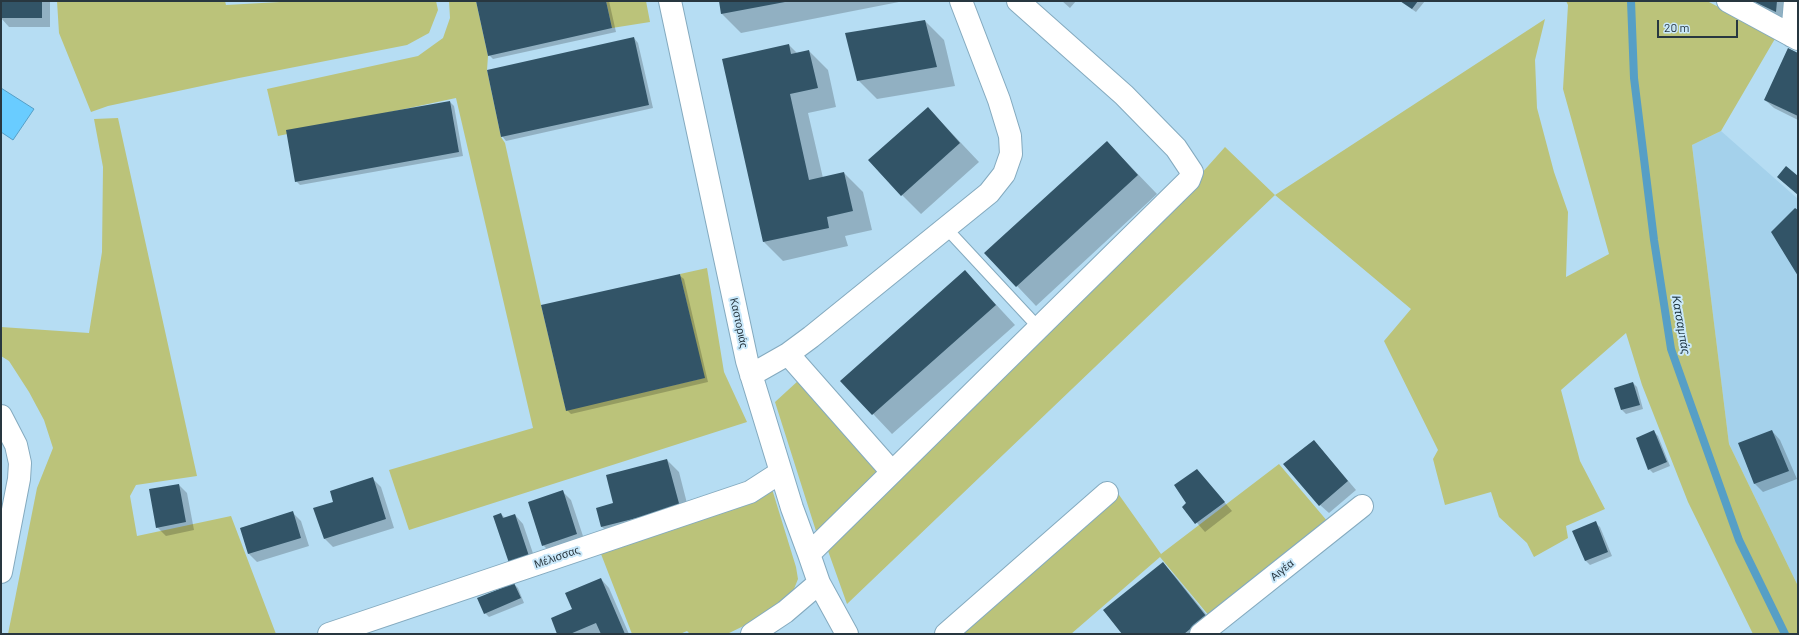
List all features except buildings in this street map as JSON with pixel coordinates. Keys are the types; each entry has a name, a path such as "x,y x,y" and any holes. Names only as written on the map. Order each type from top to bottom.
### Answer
{"street":[{"name":"Καστοριάς","path":"670,1 751,375 781,472 819,583 846,634"},
{"path":"751,375 788,354 946,228 1000,181 1008,166 1011,154 1011,140 1007,124 961,1"},
{"path":"809,554 1189,180 1192,172 1176,148 1124,95 1018,1"},
{"path":"1728,1 1795,38 1795,1"},
{"path":"788,354 892,472"},
{"path":"1,416 16,445 20,463 20,480 1,572"},
{"name":"Μέλισσας","path":"329,634 750,492 781,472"},
{"path":"946,634 1107,492"},
{"name":"Αιγέα","path":"1201,634 1362,506"},
{"path":"752,634 785,612 819,583"}],"lane":[{"path":"946,228 1039,328"}],"shaded area":[{"path":"1721,131 1798,199 1798,586 1729,444 1692,145"}],"green space":[{"path":"57,1 225,1 226,5 298,1 436,1 438,10 429,33 407,45 239,78 108,106 91,112 59,33"},
{"path":"449,1 476,1 488,56 487,70 501,137 505,143 566,410 704,378 680,274 707,268 724,372 747,422 409,530 389,470 533,428 456,98 278,136 267,89 418,56 443,38 450,18"},
{"path":"606,1 646,1 650,22 612,28"},
{"path":"1566,1 1707,1 1776,37 1721,131 1692,145 1729,444 1798,586 1798,634 1753,634 1688,502 1642,385 1626,333 1561,390 1580,461 1605,509 1566,526 1568,538 1534,557 1527,543 1499,517 1491,492 1445,505 1433,459 1438,450 1384,341 1411,309 1275,195 1545,19 1535,60 1537,108 1554,172 1568,212 1566,277 1609,254 1563,89 1568,5"},
{"path":"118,118 197,476 136,485 130,496 137,536 231,516 276,634 8,634 37,488 53,448 44,420 29,392 9,361 1,356 1,327 89,333 102,252 103,167 94,119"},
{"path":"1225,147 1275,195 847,604 827,548 1159,221"},
{"path":"799,380 883,474 816,531 775,402"},
{"path":"1279,464 1328,522 1210,617 1160,557 1071,634 958,634 1117,492 1161,554"},
{"path":"772,489 796,567 798,579 794,589 781,603 754,621 727,634 690,634 687,631 680,634 632,634 601,554"}],"water":[{"path":"1,88 34,109 13,140 1,132"}],"waterway":[{"name":"Κατσαμπάς","path":"1631,1 1634,78 1654,240 1671,349 1739,540 1785,634"}]}
